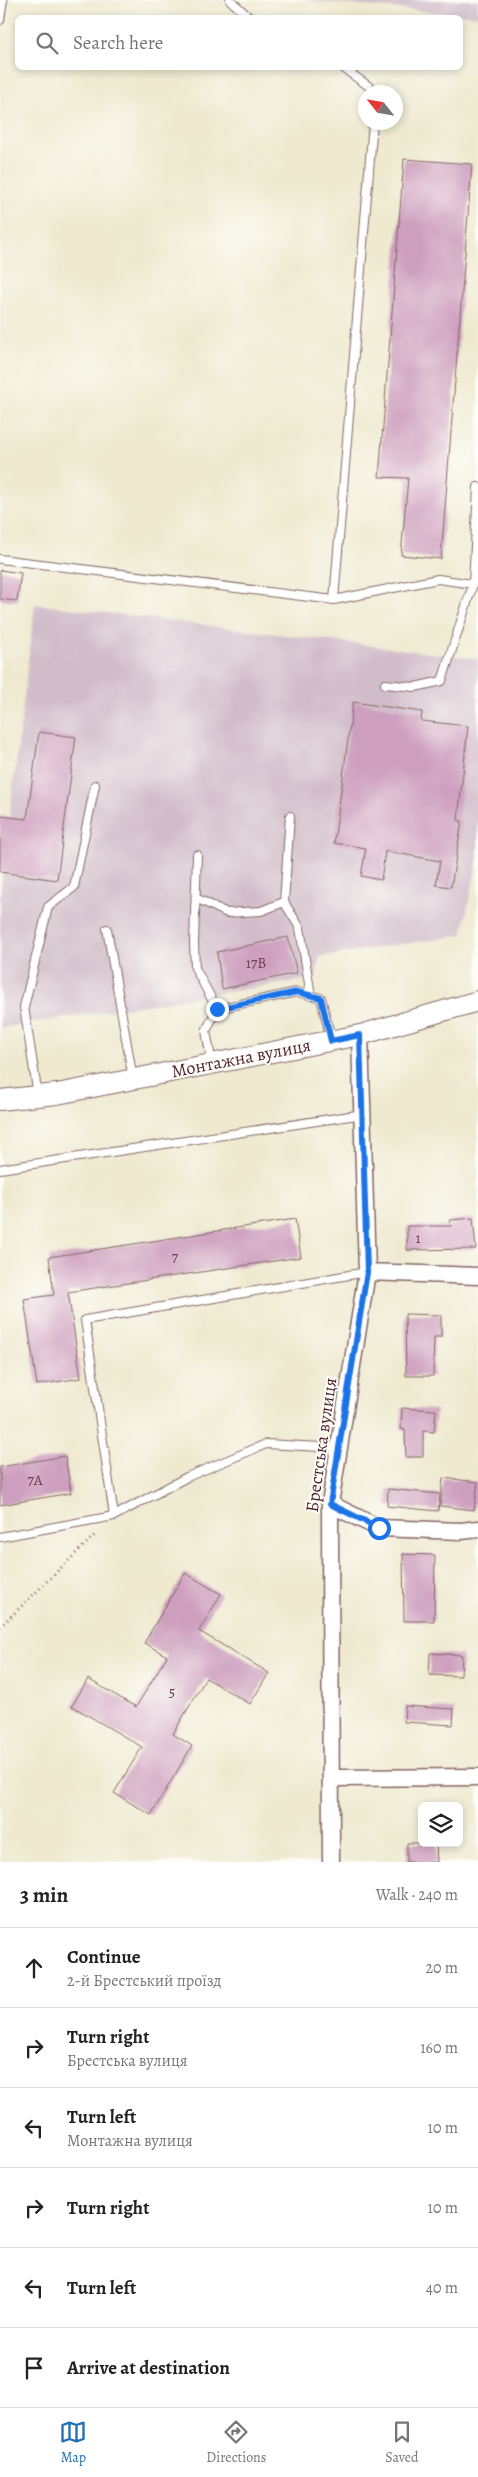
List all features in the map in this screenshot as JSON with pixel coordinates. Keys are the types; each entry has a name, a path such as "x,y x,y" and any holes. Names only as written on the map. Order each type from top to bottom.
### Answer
{"street":[{"name":"Монтажна вулиця","path":"0,1100 38,1096 133,1079 360,1035 478,1001"},
{"name":"Брестська вулиця","path":"331,1862 330,1504 367,1272 360,1035"},
{"path":"367,1272 478,1276"},
{"path":"330,1504 379,1528 461,1531 478,1529"},
{"path":"331,1778 478,1777"}],"lane":[{"path":"0,20 3,0"},
{"path":"230,0 247,15"},
{"path":"346,70 367,85"},
{"path":"334,600 372,130"},
{"path":"385,684 415,687 442,681 473,584 478,487"},
{"path":"0,560 334,600 438,579 473,584"},
{"path":"473,584 478,595"},
{"path":"38,1096 24,1007 48,907 74,887 95,785"},
{"path":"290,816 284,902 300,928 310,996"},
{"path":"197,855 195,968 217,1009"},
{"path":"196,898 227,913 261,911 284,902"},
{"path":"107,929 133,1079"},
{"path":"217,1009 297,992 321,998 331,1041"},
{"path":"212,1064 206,1031 217,1009"},
{"path":"0,1169 363,1114"},
{"path":"114,1516 85,1320 367,1272"},
{"path":"0,1537 114,1516 187,1477 266,1444 340,1448"}],"path":[{"path":"0,1628 114,1516"}],"shaded area":[{"path":"302,0 478,0 478,16"},
{"path":"35,604 478,659 478,858 462,935 319,957 316,978 0,1028 0,896"}],"building":[{"path":"404,159 472,164 441,559 401,555 408,478 379,477"},
{"path":"0,570 21,573 17,601 0,599"},
{"path":"353,702 422,712 421,721 468,726 458,820 462,821 451,887 436,885 440,861 385,851 381,880 361,876 366,848 334,843"},
{"path":"39,732 76,737 57,880 0,872 0,816 27,819"},
{"path":"288,937 297,973 222,989 217,952"},
{"path":"473,1218 476,1249 407,1250 407,1226 451,1226 450,1220"},
{"path":"295,1219 301,1257 68,1292 81,1378 37,1385 24,1299 54,1295 49,1257"},
{"path":"405,1314 441,1315 441,1337 434,1337 433,1376 406,1376"},
{"path":"402,1408 436,1410 434,1432 423,1431 423,1457 406,1457 405,1430 401,1429"},
{"path":"65,1456 71,1493 0,1505 0,1467"},
{"path":"443,1478 478,1482 474,1510 440,1506"},
{"path":"388,1489 440,1494 438,1511 387,1506"},
{"path":"403,1554 435,1555 434,1621 404,1621"},
{"path":"185,1573 221,1594 199,1631 269,1673 250,1704 206,1678 173,1734 192,1746 151,1815 114,1793 142,1747 72,1706 88,1679 136,1707 167,1656 144,1643"},
{"path":"430,1653 462,1655 461,1676 429,1675"},
{"path":"405,1706 454,1709 453,1725 404,1722"},
{"path":"407,1843 418,1843 418,1847 436,1847 437,1862 407,1862"}],"route":[{"path":"217,1009 297,992 321,998 331,1041 360,1035 367,1272 330,1504 379,1528"}]}
